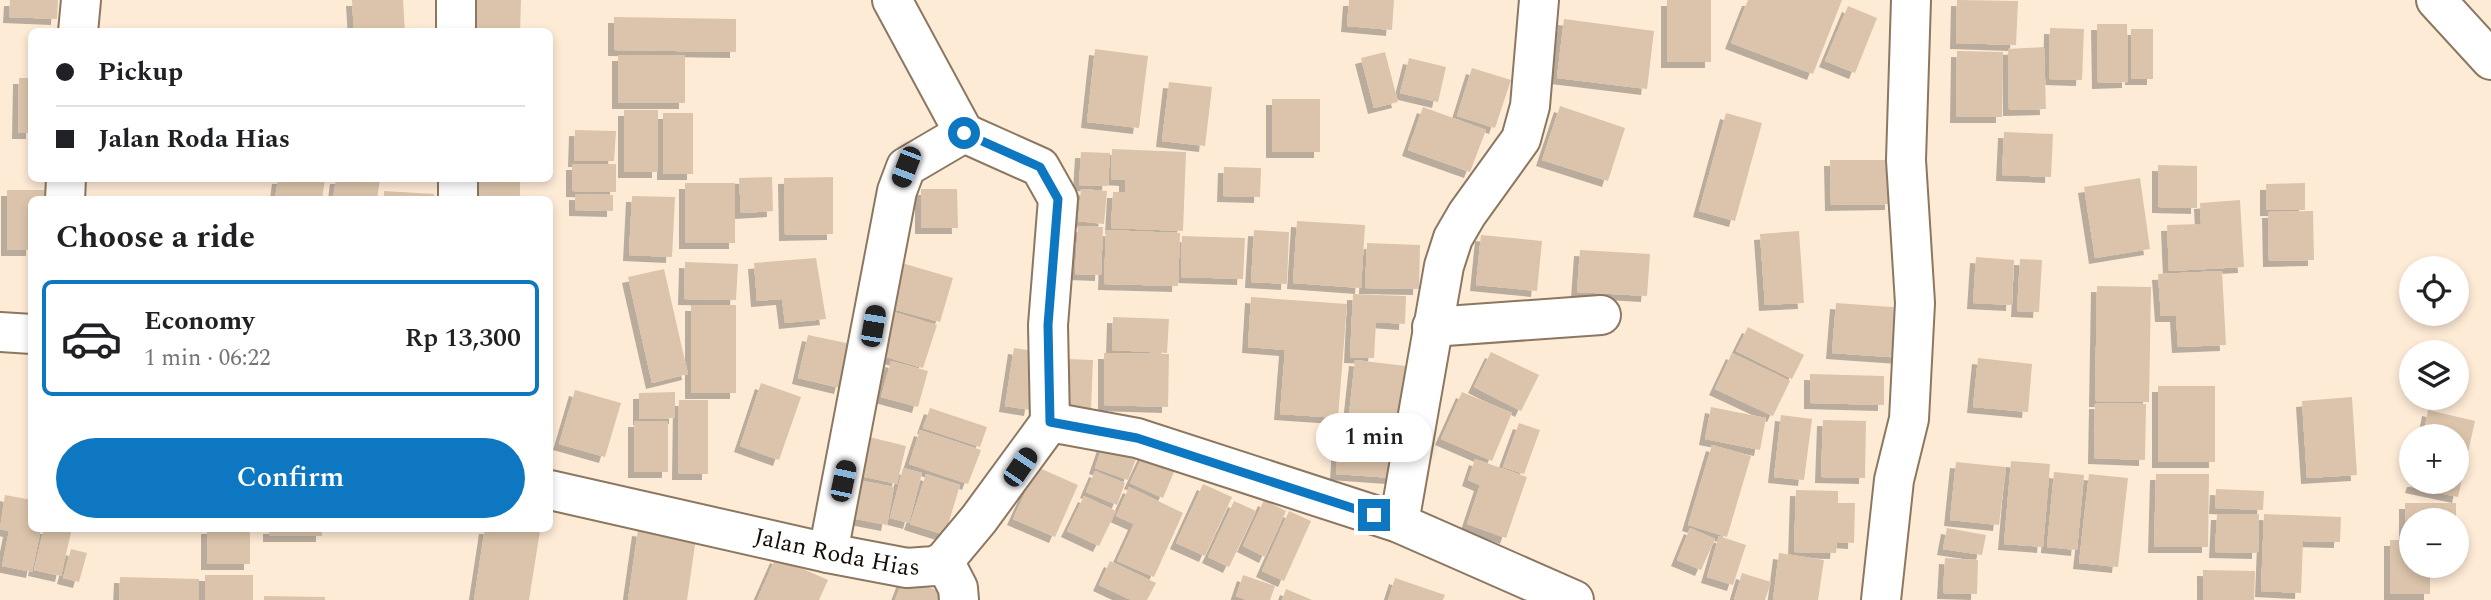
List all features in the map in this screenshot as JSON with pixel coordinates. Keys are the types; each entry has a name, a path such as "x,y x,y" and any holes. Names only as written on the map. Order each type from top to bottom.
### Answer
{"street":[{"path":"78,28 81,0"},
{"path":"456,0 456,28"},
{"path":"892,0 964,133 1040,167 1058,199 1048,325 1050,422 1137,438 1399,523 1574,600"},
{"path":"1399,523 1432,327 1453,238 1521,139 1530,106 1539,0"},
{"path":"1881,600 1894,480 1909,419 1915,303 1906,160 1911,0"},
{"path":"2436,0 2491,60"},
{"path":"828,554 897,191 906,167 964,133"},
{"path":"1432,327 1601,315"},
{"path":"0,332 28,334"},
{"name":"Jalan Roda Hias","path":"553,491 828,554 907,568 933,566 944,561 1020,467 1050,422"},
{"path":"944,561 958,588 959,600"}],"building":[{"path":"10,0 58,0 57,19 9,17"},
{"path":"352,0 403,0 405,28 354,28"},
{"path":"467,0 521,0 520,28 466,28"},
{"path":"1349,0 1394,0 1392,30 1347,26"},
{"path":"1667,0 1711,0 1711,62 1667,62"},
{"path":"1748,0 1842,0 1813,74 1731,43"},
{"path":"1957,0 2018,1 2016,45 1956,43"},
{"path":"1848,6 1877,18 1855,73 1825,61"},
{"path":"614,17 736,19 736,52 614,50"},
{"path":"1564,19 1654,31 1647,89 1557,78"},
{"path":"2097,24 2127,24 2128,82 2098,83"},
{"path":"2050,28 2084,29 2082,80 2049,79"},
{"path":"2131,29 2153,29 2153,79 2131,79"},
{"path":"2044,47 2046,109 2009,110 2008,49"},
{"path":"1095,49 1148,56 1139,128 1087,122"},
{"path":"1957,51 2003,52 2002,117 1956,117"},
{"path":"1385,52 1398,102 1374,108 1361,58"},
{"path":"618,55 685,55 685,103 618,103"},
{"path":"1409,58 1446,67 1438,102 1400,93"},
{"path":"1472,68 1511,80 1495,128 1457,116"},
{"path":"19,78 28,78 28,133 18,133"},
{"path":"1169,82 1212,87 1205,146 1162,141"},
{"path":"1272,99 1320,99 1320,152 1272,152"},
{"path":"1560,106 1625,128 1608,181 1542,160"},
{"path":"1423,107 1486,130 1470,172 1408,150"},
{"path":"624,110 658,110 658,172 624,172"},
{"path":"663,113 693,113 693,174 663,174"},
{"path":"1726,113 1762,123 1735,221 1699,211"},
{"path":"575,130 616,131 614,161 574,161"},
{"path":"2004,132 2053,134 2051,177 2002,175"},
{"path":"1112,149 1186,152 1183,231 1111,228 1113,192 1125,192 1125,180 1111,179"},
{"path":"1081,152 1110,153 1108,186 1079,185"},
{"path":"1830,160 1891,160 1891,204 1831,205"},
{"path":"572,164 616,164 616,192 572,191"},
{"path":"2158,165 2197,166 2197,208 2158,207"},
{"path":"1224,167 1261,168 1260,197 1223,196"},
{"path":"772,177 773,211 741,213 739,178"},
{"path":"833,177 833,234 785,235 784,178"},
{"path":"2140,178 2150,249 2095,258 2084,187"},
{"path":"277,182 324,182 323,196 276,196"},
{"path":"335,182 379,182 378,196 334,196"},
{"path":"463,182 520,182 520,196 463,195"},
{"path":"685,183 735,183 735,243 685,243"},
{"path":"2305,183 2305,210 2266,210 2266,184"},
{"path":"921,189 957,189 958,228 921,228"},
{"path":"1081,189 1107,191 1104,224 1078,221"},
{"path":"7,190 49,190 49,196 28,196 28,250 7,250"},
{"path":"384,191 434,194 434,196 384,196"},
{"path":"575,194 613,195 613,211 575,210"},
{"path":"632,196 675,197 672,257 629,255"},
{"path":"2240,200 2244,267 2169,271 2167,225 2201,224 2200,203"},
{"path":"2313,211 2314,260 2269,261 2268,212"},
{"path":"1297,221 1365,225 1361,288 1293,283"},
{"path":"1078,226 1103,227 1101,275 1075,274"},
{"path":"1106,230 1180,233 1178,286 1104,284"},
{"path":"1254,230 1289,232 1287,284 1251,282"},
{"path":"1799,231 1804,303 1765,305 1760,234"},
{"path":"1481,235 1542,241 1537,291 1476,285"},
{"path":"1182,236 1245,238 1243,279 1181,277"},
{"path":"1367,243 1420,245 1419,289 1365,288"},
{"path":"1580,250 1650,254 1647,296 1577,292"},
{"path":"1976,257 2014,260 2012,305 1973,303"},
{"path":"816,258 826,319 785,323 782,299 757,301 754,263"},
{"path":"2020,259 2042,260 2039,312 2017,311"},
{"path":"685,262 738,264 736,300 684,299"},
{"path":"902,263 953,278 940,322 889,308"},
{"path":"664,269 688,374 652,383 628,277"},
{"path":"2222,271 2226,345 2178,347 2176,316 2161,316 2158,274"},
{"path":"2097,286 2151,287 2149,402 2095,401"},
{"path":"1353,294 1406,296 1405,324 1376,322 1374,358 1350,357"},
{"path":"1251,297 1347,304 1338,418 1280,414 1285,350 1248,347"},
{"path":"1836,303 1906,308 1903,358 1832,353"},
{"path":"691,305 736,305 736,393 691,393"},
{"path":"887,310 937,325 923,368 873,353"},
{"path":"1113,317 1169,319 1167,353 1112,350"},
{"path":"1748,327 1804,355 1792,379 1736,351"},
{"path":"808,335 851,344 840,388 798,378"},
{"path":"1014,348 1040,352 1030,410 1005,406"},
{"path":"1491,352 1539,375 1521,411 1474,387"},
{"path":"1104,353 1169,354 1168,407 1104,405"},
{"path":"1732,353 1790,381 1773,416 1715,389"},
{"path":"1978,358 2032,364 2028,412 1973,407"},
{"path":"1066,359 1093,360 1091,410 1064,408"},
{"path":"1355,360 1406,366 1399,429 1348,424"},
{"path":"891,361 928,371 918,407 881,397"},
{"path":"1810,374 1884,376 1884,405 1810,403"},
{"path":"761,383 801,397 779,460 740,446"},
{"path":"2158,386 2215,386 2215,462 2158,462"},
{"path":"575,390 621,403 605,457 559,444"},
{"path":"675,392 675,418 639,419 639,393"},
{"path":"1462,392 1512,413 1492,461 1441,439"},
{"path":"2352,397 2357,475 2307,478 2302,401"},
{"path":"679,400 708,400 708,474 678,474"},
{"path":"2095,403 2146,404 2145,460 2094,458"},
{"path":"1711,407 1766,418 1760,450 1705,439"},
{"path":"930,408 987,427 980,447 923,428"},
{"path":"2428,410 2475,421 2469,448 2469,424 2425,424"},
{"path":"1781,415 1812,419 1804,480 1774,477"},
{"path":"1823,420 1866,421 1865,478 1821,477"},
{"path":"634,421 668,421 668,472 634,472"},
{"path":"1519,423 1540,430 1524,474 1503,467"},
{"path":"920,430 981,450 968,484 909,464"},
{"path":"857,434 906,446 897,484 847,473"},
{"path":"1105,439 1139,451 1128,480 1095,468"},
{"path":"1338,441 1395,445 1392,478 1336,474"},
{"path":"1712,445 1751,456 1727,537 1688,525"},
{"path":"1145,451 1177,465 1163,498 1130,483"},
{"path":"1475,459 1527,477 1506,538 1467,524 1480,485 1468,480"},
{"path":"2011,461 2050,464 2043,547 2004,544"},
{"path":"1956,462 2006,467 1999,525 1950,520"},
{"path":"1037,467 1078,485 1055,537 1013,519"},
{"path":"903,468 922,473 909,523 890,518"},
{"path":"1095,471 1125,483 1117,505 1086,492"},
{"path":"2054,472 2084,475 2077,550 2047,547"},
{"path":"926,474 960,485 945,535 910,524"},
{"path":"2089,474 2128,478 2118,567 2079,563"},
{"path":"2156,474 2209,474 2208,547 2154,547"},
{"path":"848,478 894,487 887,525 840,516"},
{"path":"1203,484 1232,497 1205,556 1176,543"},
{"path":"1129,487 1183,513 1154,577 1117,561 1134,524 1116,516"},
{"path":"2216,489 2264,491 2263,510 2215,508"},
{"path":"1796,490 1838,491 1838,503 1855,503 1854,543 1837,542 1836,553 1794,552"},
{"path":"5,495 28,499 28,532 40,532 32,572 2,566 9,531 0,529"},
{"path":"1084,496 1116,511 1099,546 1067,531"},
{"path":"1264,500 1286,511 1265,557 1243,546"},
{"path":"1234,501 1256,511 1229,567 1208,557"},
{"path":"2405,503 2456,503 2456,508 2405,508"},
{"path":"1289,511 1311,521 1284,581 1262,571"},
{"path":"2217,514 2259,514 2258,553 2215,552"},
{"path":"2264,514 2341,517 2340,542 2303,541 2301,593 2261,591"},
{"path":"1690,528 1715,539 1701,570 1677,560"},
{"path":"1947,528 1986,535 1982,555 1943,549"},
{"path":"638,530 696,538 687,600 628,600"},
{"path":"43,532 71,532 61,576 34,570"},
{"path":"207,532 250,532 250,564 207,564"},
{"path":"269,532 322,532 322,536 269,536"},
{"path":"484,532 540,532 529,600 474,600"},
{"path":"1719,536 1746,545 1733,585 1707,577"},
{"path":"2390,540 2399,540 2399,578 2430,578 2430,594 2390,594"},
{"path":"71,549 87,553 79,582 63,578"},
{"path":"1779,553 1824,560 1818,600 1773,600"},
{"path":"776,557 828,580 819,600 757,600"},
{"path":"1945,558 1978,560 1977,594 1943,593"},
{"path":"1110,561 1156,583 1147,600 1131,600 1099,585"},
{"path":"2203,570 2255,571 2254,600 2203,600"},
{"path":"1742,573 1771,582 1765,600 1734,600"},
{"path":"205,575 253,575 253,600 205,600"},
{"path":"1243,575 1275,586 1270,600 1247,600 1236,596"},
{"path":"120,577 199,579 199,600 119,600"},
{"path":"904,577 953,597 952,600 895,600"},
{"path":"1395,578 1445,595 1443,600 1388,600"},
{"path":"1286,589 1312,600 1282,600"},
{"path":"264,596 325,597 325,600 264,600"}],"route":[{"path":"964,133 1040,167 1058,199 1048,325 1050,422 1137,438 1374,515"}]}
